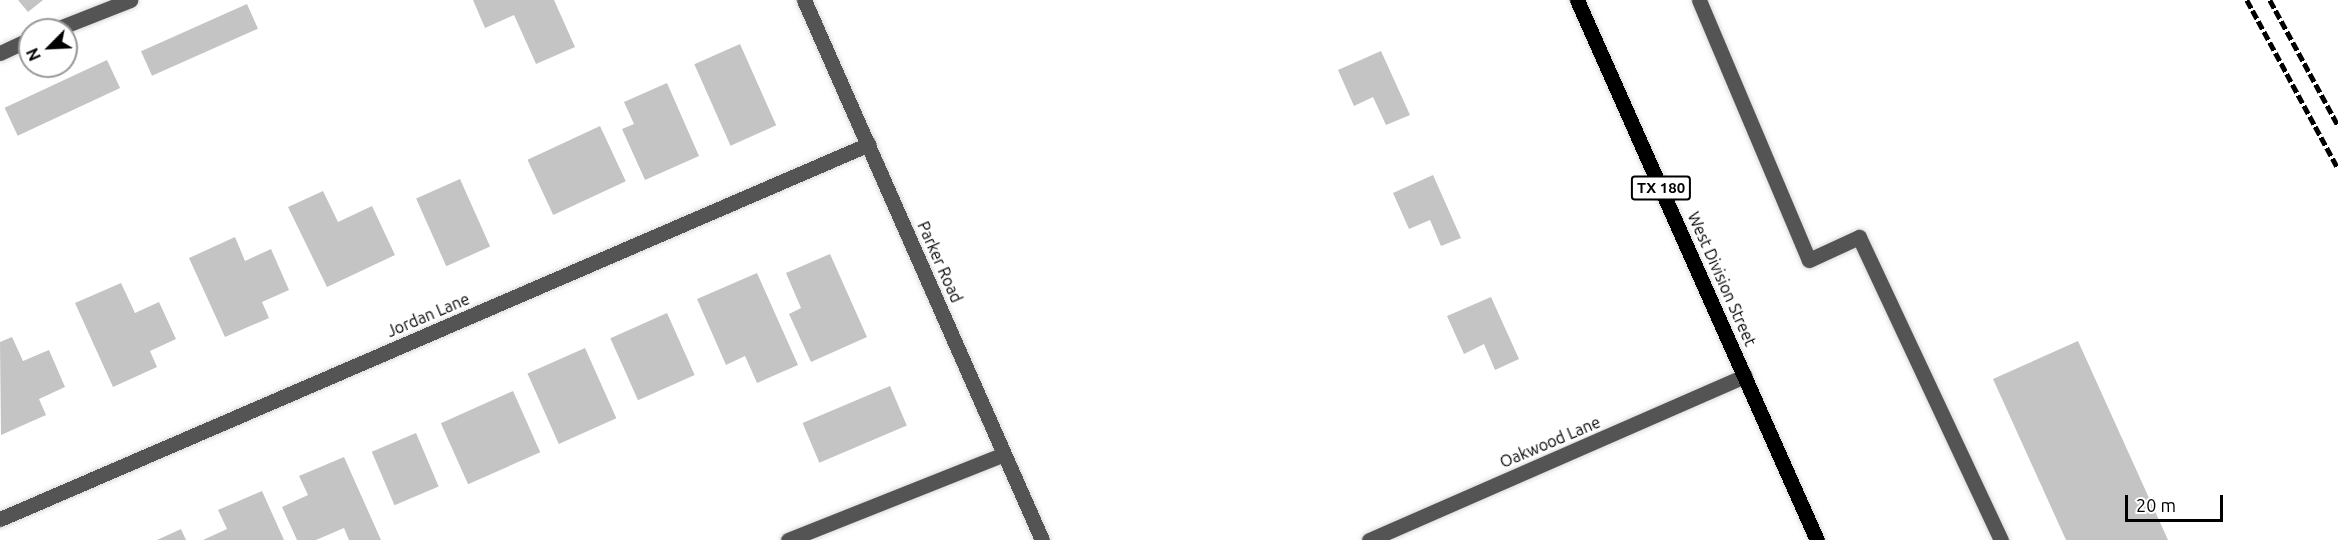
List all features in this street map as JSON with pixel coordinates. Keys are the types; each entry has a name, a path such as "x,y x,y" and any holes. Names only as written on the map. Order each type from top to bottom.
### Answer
{"main road":[{"name":"West Division Street","path":"1577,0 1817,540"}],"street":[{"path":"78,21 130,0"},
{"name":"Parker Road","path":"804,0 1041,540"},
{"path":"1700,0 1809,260 1858,237 2001,540"},
{"path":"0,53 18,45"},
{"name":"Jordan Lane","path":"0,519 869,144"},
{"name":"Oakwood Lane","path":"1369,540 1745,376"},
{"path":"788,540 1004,454"}],"building":[{"path":"18,0 43,0 28,12"},
{"path":"473,0 554,0 575,47 536,64 514,15 485,28"},
{"path":"247,4 258,29 152,76 141,51"},
{"path":"740,44 776,125 731,146 694,64"},
{"path":"1381,51 1410,115 1386,125 1373,97 1354,106 1338,70"},
{"path":"107,60 120,88 18,136 5,108 68,78 78,78 78,74"},
{"path":"667,83 699,156 645,180 622,129 634,124 624,102"},
{"path":"600,126 626,181 553,215 527,160"},
{"path":"1433,175 1461,238 1441,246 1430,220 1409,229 1393,193"},
{"path":"460,179 490,247 446,266 416,199"},
{"path":"323,191 338,222 372,206 395,255 327,287 288,207"},
{"path":"235,237 245,261 271,249 289,290 262,302 269,318 225,337 189,258"},
{"path":"830,254 867,337 811,362 789,314 801,308 786,273"},
{"path":"757,273 798,365 757,383 745,356 726,365 697,299"},
{"path":"121,283 135,313 159,302 176,339 150,351 157,367 113,387 75,303"},
{"path":"1491,297 1519,359 1495,370 1484,344 1464,354 1447,316"},
{"path":"667,313 695,375 638,400 610,338"},
{"path":"12,337 23,361 49,350 65,387 39,399 46,415 1,435 0,342"},
{"path":"2078,341 2168,540 2066,540 1993,379"},
{"path":"585,348 616,418 559,444 527,374"},
{"path":"890,386 907,426 819,463 803,423"},
{"path":"513,391 540,452 468,484 441,423"},
{"path":"416,433 439,486 394,505 372,452"},
{"path":"344,457 381,540 349,540 344,528 316,540 297,540 282,507 308,495 299,476"},
{"path":"262,491 284,540 203,540 227,529 218,510"},
{"path":"181,529 186,540 157,540"}],"railway":[{"path":"2247,0 2338,168"},
{"path":"2270,0 2338,125"}]}
